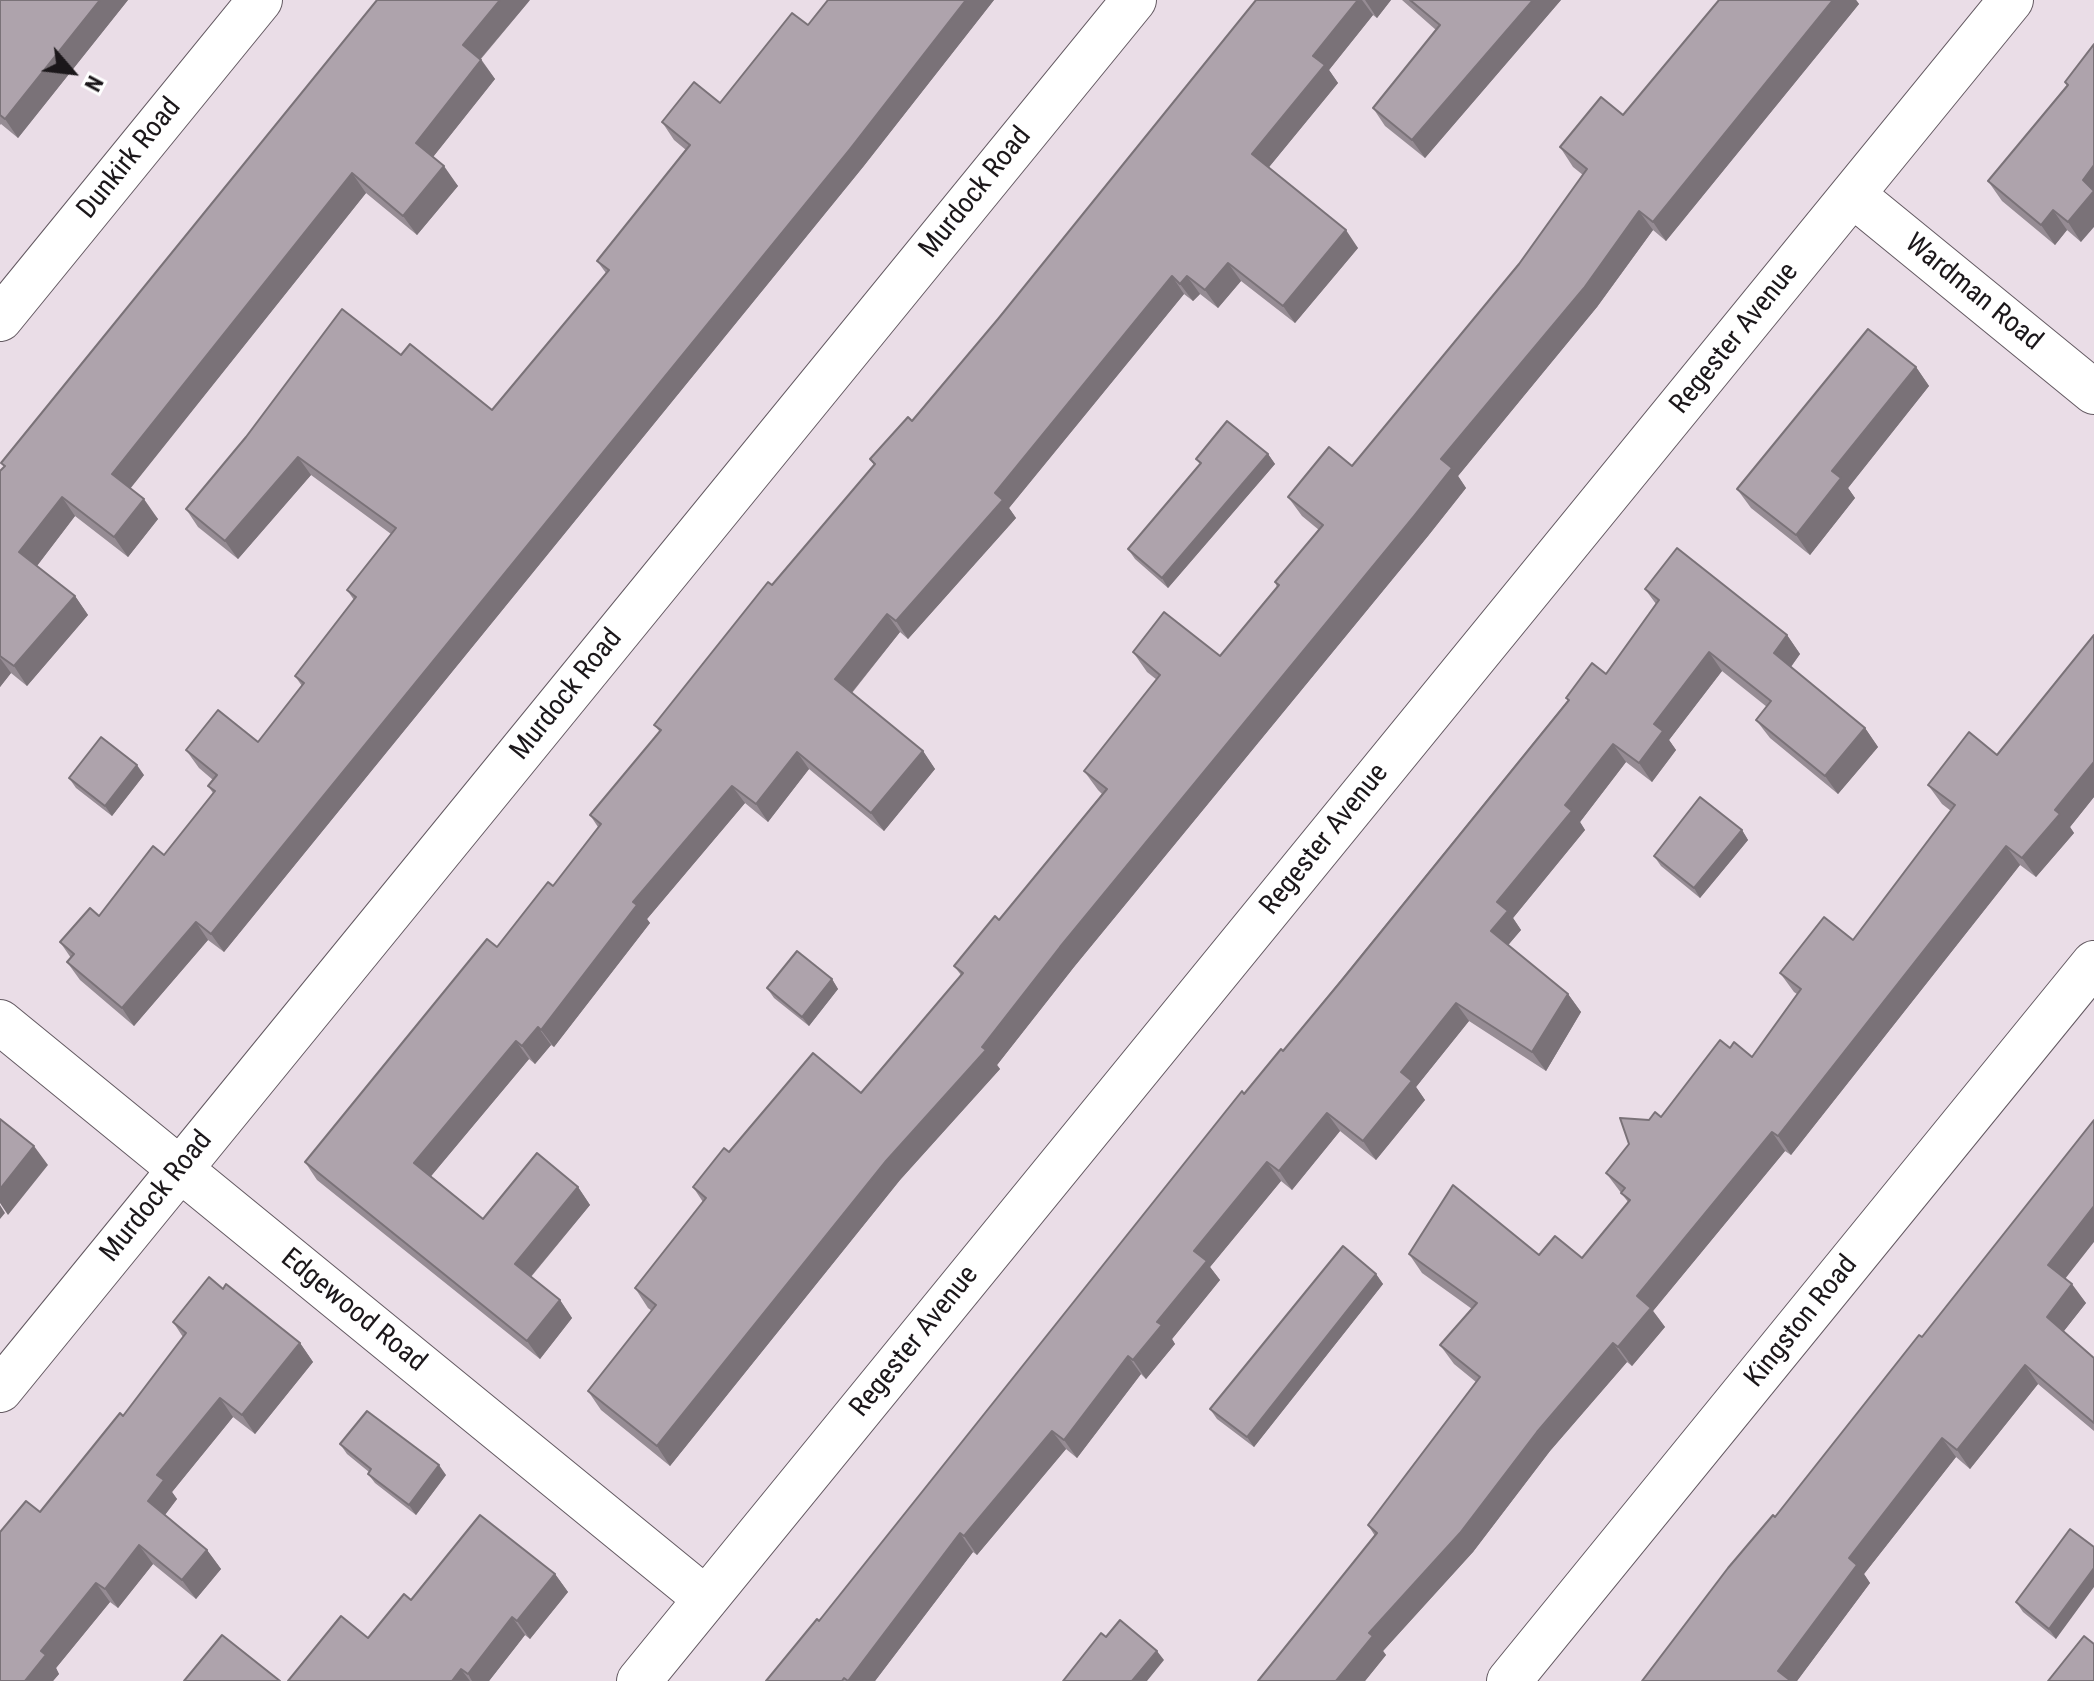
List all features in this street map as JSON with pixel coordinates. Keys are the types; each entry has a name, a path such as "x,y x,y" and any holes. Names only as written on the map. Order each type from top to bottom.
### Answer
{"street":[{"name":"Dunkirk Road","path":"0,319 260,0"},
{"name":"Murdock Road","path":"0,1390 1134,0"},
{"name":"Regester Avenue","path":"639,1681 2011,0"},
{"name":"Wardman Road","path":"1853,195 2094,392"},
{"name":"Kingston Road","path":"1509,1681 2094,963"},
{"name":"Edgewood Road","path":"0,1022 706,1599"}],"building":[{"path":"0,0 100,0 5,119 0,115"},
{"path":"377,0 500,0 463,45 481,60 416,143 444,166 403,216 352,173 112,474 144,499 114,537 62,497 19,552 75,596 14,666 0,656 0,471 5,466 1,463"},
{"path":"828,0 966,0 850,149 211,934 196,922 122,1008 67,962 74,954 60,942 90,908 99,916 153,846 164,855 215,791 208,786 217,775 186,750 218,710 258,742 304,683 295,676 356,597 347,590 396,528 298,457 225,541 186,509 246,437 342,309 401,355 410,344 492,410 609,270 597,261 690,145 662,122 694,82 720,103 792,13 808,25"},
{"path":"1256,0 1358,0 1313,56 1325,65 1252,154 1346,230 1283,306 1228,263 1205,290 1187,276 1180,284 1172,276 995,493 1003,500 896,621 887,614 835,679 923,751 871,813 797,752 756,804 732,786 633,902 637,905 541,1030 538,1027 522,1046 516,1041 414,1163 483,1219 537,1153 578,1187 515,1264 560,1300 527,1341 305,1162 487,939 497,947 548,882 553,886 601,824 590,815 661,730 654,725 768,582 772,585 875,464 870,459 908,417 912,421 998,319"},
{"path":"1410,0 1533,0 1412,140 1373,108 1440,25"},
{"path":"1719,0 1833,0 1653,222 1639,211 1584,288 1441,459 1452,468 1414,516 1060,947 982,1047 986,1050 886,1161 657,1446 588,1391 656,1305 635,1288 706,1198 693,1187 724,1148 729,1152 813,1053 861,1093 963,973 954,966 995,916 999,920 1107,789 1084,771 1160,675 1133,652 1164,612 1220,656 1279,585 1275,582 1323,525 1288,497 1329,447 1352,466 1519,264 1587,169 1560,147 1601,97 1623,115"},
{"path":"2094,44 2094,165 2083,180 2094,191 2068,222 2053,210 2041,225 1988,181 2068,85 2065,82"},
{"path":"1868,329 1916,367 1832,471 1841,478 1796,535 1737,489"},
{"path":"1227,421 1268,454 1162,578 1128,549 1201,463 1196,459"},
{"path":"1677,548 1787,635 1774,653 1865,728 1825,776 1756,720 1771,701 1709,652 1654,724 1663,731 1639,763 1613,744 1565,805 1572,811 1497,902 1508,911 1491,931 1568,994 1532,1052 1456,1003 1401,1072 1412,1081 1363,1141 1327,1113 1279,1171 1267,1162 1194,1251 1207,1261 1157,1322 1162,1325 1133,1360 1128,1356 1064,1440 1052,1431 964,1536 960,1533 848,1681 844,1678 842,1681 766,1681 817,1619 819,1621 1242,1091 1244,1094 1281,1049 1283,1051 1342,980 1569,700 1566,698 1592,663 1606,674 1659,600 1645,589"},
{"path":"2094,635 2094,762 2055,810 2060,814 2022,858 2006,846 1778,1136 1772,1132 1637,1296 1651,1308 1618,1347 1613,1343 1537,1432 1460,1533 1369,1633 1373,1636 1336,1681 1258,1681 1377,1533 1368,1525 1480,1377 1440,1345 1477,1303 1409,1254 1453,1185 1539,1255 1555,1236 1582,1258 1630,1200 1621,1193 1625,1188 1606,1173 1629,1144 1620,1118 1649,1120 1655,1112 1661,1117 1720,1040 1730,1048 1734,1042 1752,1057 1801,989 1780,973 1824,917 1853,940 1955,805 1928,785 1969,732 1997,755"},
{"path":"101,737 137,765 105,806 69,778"},
{"path":"1700,797 1742,830 1694,888 1654,856"},
{"path":"797,951 832,979 802,1017 767,988"},
{"path":"0,1119 34,1146 0,1189"},
{"path":"2094,1120 2094,1206 2048,1265 2072,1284 2047,1317 2094,1358 2094,1423 2025,1365 1957,1450 1942,1438 1849,1558 1857,1565 1778,1671 1791,1681 1642,1681 1728,1568 1773,1515 1775,1517"},
{"path":"1343,1246 1376,1274 1247,1437 1210,1409"},
{"path":"209,1277 223,1289 226,1284 300,1343 242,1415 220,1398 157,1475 164,1480 148,1501 207,1550 182,1580 139,1545 105,1589 96,1583 41,1651 46,1655 25,1681 0,1681 0,1532 26,1501 40,1512 120,1413 123,1416 186,1333 173,1322"},
{"path":"367,1411 439,1465 409,1505 368,1474 371,1469 340,1444"},
{"path":"480,1515 555,1574 517,1621 512,1617 468,1674 461,1669 452,1681 288,1681 341,1616 368,1638 404,1594 411,1600"},
{"path":"2070,1529 2094,1547 2094,1568 2049,1629 2016,1602"},
{"path":"1120,1620 1157,1651 1132,1681 1063,1681 1101,1633 1106,1637"},
{"path":"222,1635 280,1681 184,1681"},
{"path":"2084,1636 2094,1644 2094,1681 2048,1681"}]}
